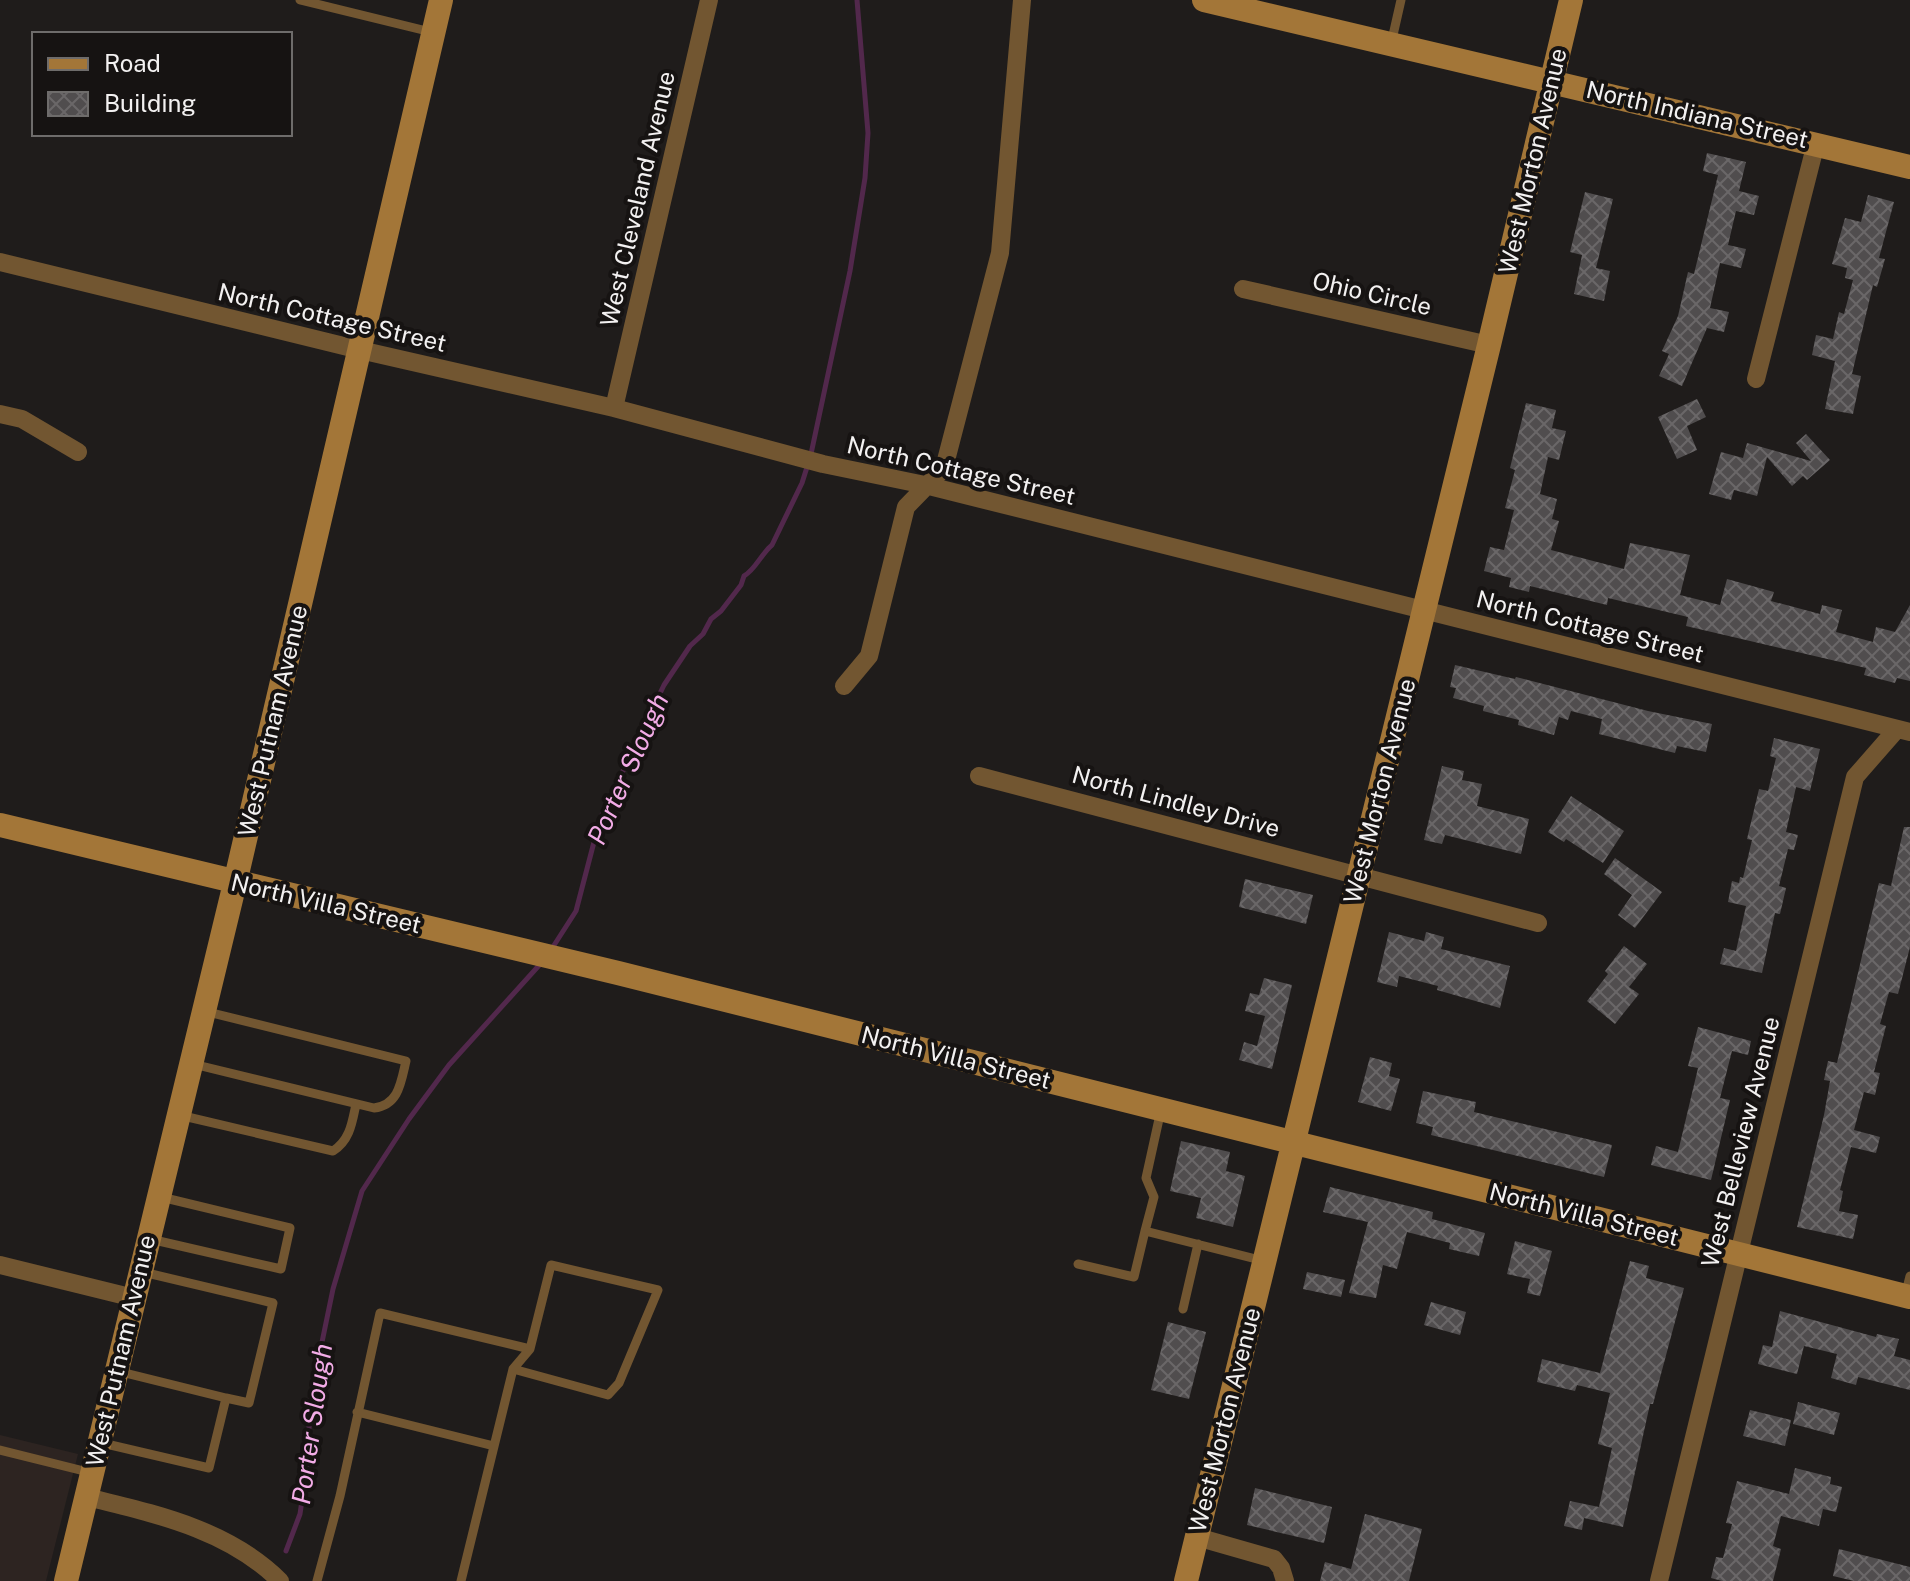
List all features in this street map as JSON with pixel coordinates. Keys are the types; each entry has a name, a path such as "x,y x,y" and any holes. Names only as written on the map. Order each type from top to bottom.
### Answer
{"street":[{"name":"West Putnam Avenue","path":"66,1581 235,883 441,0"},
{"name":"West Cleveland Avenue","path":"614,408 709,0"},
{"path":"844,686 869,656 906,507 944,468 1000,253 1022,0"},
{"name":"North Indiana Street","path":"1204,0 1247,5 1391,44 1910,167"},
{"name":"West Morton Avenue","path":"1186,1581 1571,0"},
{"path":"1756,379 1816,143"},
{"name":"North Cottage Street","path":"0,262 614,408 823,464 925,485 1903,730"},
{"name":"Ohio Circle","path":"1243,289 1489,345"},
{"path":"0,414 22,419 78,452"},
{"name":"West Belleview Avenue","path":"1659,1581 1855,777 1903,730"},
{"name":"North Lindley Drive","path":"979,776 1538,923"},
{"name":"North Villa Street","path":"0,825 568,961 1739,1253 1908,1290"},
{"path":"0,1265 134,1298"},
{"path":"87,1497 171,1518 227,1541 280,1581"},
{"path":"1197,1537 1274,1559 1285,1581"}],"lane":[{"path":"300,0 434,32"},
{"path":"1391,44 1401,0"},
{"path":"190,1063 381,1108 393,1100 400,1088 406,1061 202,1011"},
{"path":"178,1115 333,1151 349,1133 356,1104"},
{"path":"1078,1264 1134,1277 1154,1197 1146,1178 1161,1110"},
{"path":"148,1239 281,1269 290,1228 158,1197"},
{"path":"1145,1231 1264,1261"},
{"path":"1183,1309 1198,1244"},
{"path":"461,1581 513,1369 530,1349 551,1265 658,1290 619,1383 608,1395 513,1369"},
{"path":"116,1371 249,1403 273,1303 140,1271"},
{"path":"317,1581 340,1496 380,1313 530,1349"},
{"path":"99,1443 209,1468 226,1398"},
{"path":"357,1412 494,1446"},
{"path":"0,1450 92,1473"}],"shaded area":[{"path":"0,1435 78,1454 46,1581 0,1581"}],"building":[{"path":"1707,153 1746,162 1739,191 1759,196 1754,215 1736,211 1728,245 1746,249 1741,268 1720,263 1710,308 1729,312 1724,332 1707,328 1682,386 1659,376 1669,354 1662,351 1678,316 1688,272 1694,274 1718,175 1703,171"},
{"path":"1585,192 1613,199 1596,268 1610,271 1604,301 1574,294 1582,255 1570,252"},
{"path":"1868,195 1894,202 1879,258 1885,259 1877,287 1873,285 1852,374 1861,376 1853,414 1825,409 1835,361 1812,355 1816,335 1833,339 1839,312 1844,314 1853,280 1845,278 1847,268 1832,264 1845,218 1861,222"},
{"path":"1697,399 1706,417 1687,426 1697,450 1677,459 1658,417"},
{"path":"1526,403 1556,410 1552,428 1566,431 1559,460 1548,457 1540,494 1557,499 1552,519 1559,521 1551,550 1624,569 1630,543 1690,555 1680,595 1720,605 1727,579 1774,592 1771,601 1820,614 1822,605 1842,610 1836,632 1873,642 1876,627 1895,632 1910,605 1910,681 1897,678 1895,683 1864,675 1866,668 1686,626 1688,617 1608,598 1607,605 1530,586 1529,592 1509,587 1511,578 1484,571 1490,547 1504,550 1514,510 1505,508 1515,470 1510,468"},
{"path":"1806,434 1830,460 1807,480 1803,476 1792,486 1767,457 1757,496 1734,490 1731,500 1709,494 1721,452 1743,458 1747,443 1811,461 1796,443"},
{"path":"1455,665 1712,724 1706,752 1677,746 1675,753 1599,734 1602,719 1571,711 1568,720 1559,717 1554,735 1518,725 1519,720 1483,711 1484,706 1453,698 1456,688 1450,687"},
{"path":"1774,738 1820,749 1810,791 1796,787 1786,832 1798,835 1794,850 1788,849 1779,886 1786,888 1780,914 1775,913 1762,973 1720,964 1724,948 1736,951 1746,906 1728,902 1732,881 1739,883 1740,877 1743,878 1752,840 1747,839 1759,789 1768,791 1776,758 1770,756"},
{"path":"1442,766 1464,771 1462,780 1482,784 1477,806 1529,819 1521,854 1445,835 1442,844 1424,840"},
{"path":"1571,796 1624,831 1603,863 1566,839 1564,842 1548,832"},
{"path":"1904,827 1910,827 1910,947 1898,994 1889,992 1880,1024 1886,1026 1874,1072 1880,1073 1875,1095 1864,1092 1854,1130 1880,1137 1876,1153 1851,1147 1840,1190 1843,1191 1839,1211 1858,1215 1853,1239 1797,1227 1824,1115 1830,1081 1824,1080 1828,1061 1837,1063 1879,883 1891,886"},
{"path":"1615,858 1662,892 1635,928 1618,915 1632,895 1604,874"},
{"path":"1245,879 1313,895 1306,924 1239,907"},
{"path":"1389,932 1424,941 1426,932 1444,937 1441,949 1510,966 1500,1008 1399,976 1397,987 1377,982"},
{"path":"1624,946 1647,964 1629,987 1639,994 1615,1024 1587,1001"},
{"path":"1264,978 1292,985 1272,1069 1239,1060 1244,1042 1257,1046 1265,1016 1245,1011 1250,993 1259,995"},
{"path":"1698,1027 1751,1041 1748,1055 1732,1051 1720,1098 1730,1100 1711,1180 1651,1165 1656,1146 1678,1152 1698,1068 1688,1066"},
{"path":"1370,1057 1392,1063 1389,1076 1400,1079 1391,1111 1358,1102"},
{"path":"1423,1091 1476,1102 1474,1112 1612,1145 1604,1177 1431,1135 1433,1127 1416,1123"},
{"path":"1181,1141 1230,1152 1226,1171 1245,1176 1233,1227 1196,1218 1201,1198 1170,1191"},
{"path":"1330,1187 1433,1212 1432,1219 1485,1233 1479,1256 1449,1249 1450,1243 1407,1232 1397,1269 1383,1265 1376,1298 1349,1293 1368,1222 1323,1212"},
{"path":"1515,1241 1552,1251 1540,1296 1527,1293 1530,1279 1507,1274"},
{"path":"1630,1261 1649,1266 1646,1278 1684,1288 1653,1404 1650,1404 1623,1527 1584,1518 1582,1530 1564,1526 1570,1501 1599,1507 1612,1448 1598,1444 1610,1393 1577,1385 1575,1391 1537,1382 1542,1359 1600,1373"},
{"path":"1307,1272 1345,1280 1341,1297 1303,1289"},
{"path":"1431,1302 1466,1312 1460,1335 1424,1325"},
{"path":"1780,1311 1876,1337 1877,1334 1899,1339 1894,1356 1910,1360 1910,1390 1858,1377 1856,1385 1831,1378 1837,1354 1804,1346 1797,1374 1758,1364 1763,1345 1772,1347"},
{"path":"1168,1322 1206,1332 1189,1399 1151,1390"},
{"path":"1798,1402 1840,1413 1834,1435 1793,1424"},
{"path":"1750,1410 1791,1420 1785,1446 1743,1436"},
{"path":"1795,1468 1831,1477 1830,1484 1842,1487 1836,1512 1823,1509 1819,1526 1781,1516 1773,1546 1781,1549 1773,1581 1722,1581 1711,1578 1716,1557 1723,1558 1732,1524 1726,1523 1737,1481 1789,1494"},
{"path":"1255,1488 1332,1507 1324,1543 1247,1525"},
{"path":"1365,1514 1422,1529 1409,1581 1320,1581 1325,1562 1351,1569"},
{"path":"1839,1549 1910,1567 1910,1581 1854,1581 1833,1576"}],"waterway":[{"name":"Porter Slough","path":"811,454 850,271 865,178 868,133 857,0"},
{"name":"Porter Slough","path":"551,950 576,911 600,819 664,685 690,646 703,634 711,619 741,585 744,576 772,545 808,464"},
{"name":"Porter Slough","path":"286,1551 300,1514 309,1453 309,1405 333,1289 362,1191 449,1065 543,961"}]}
